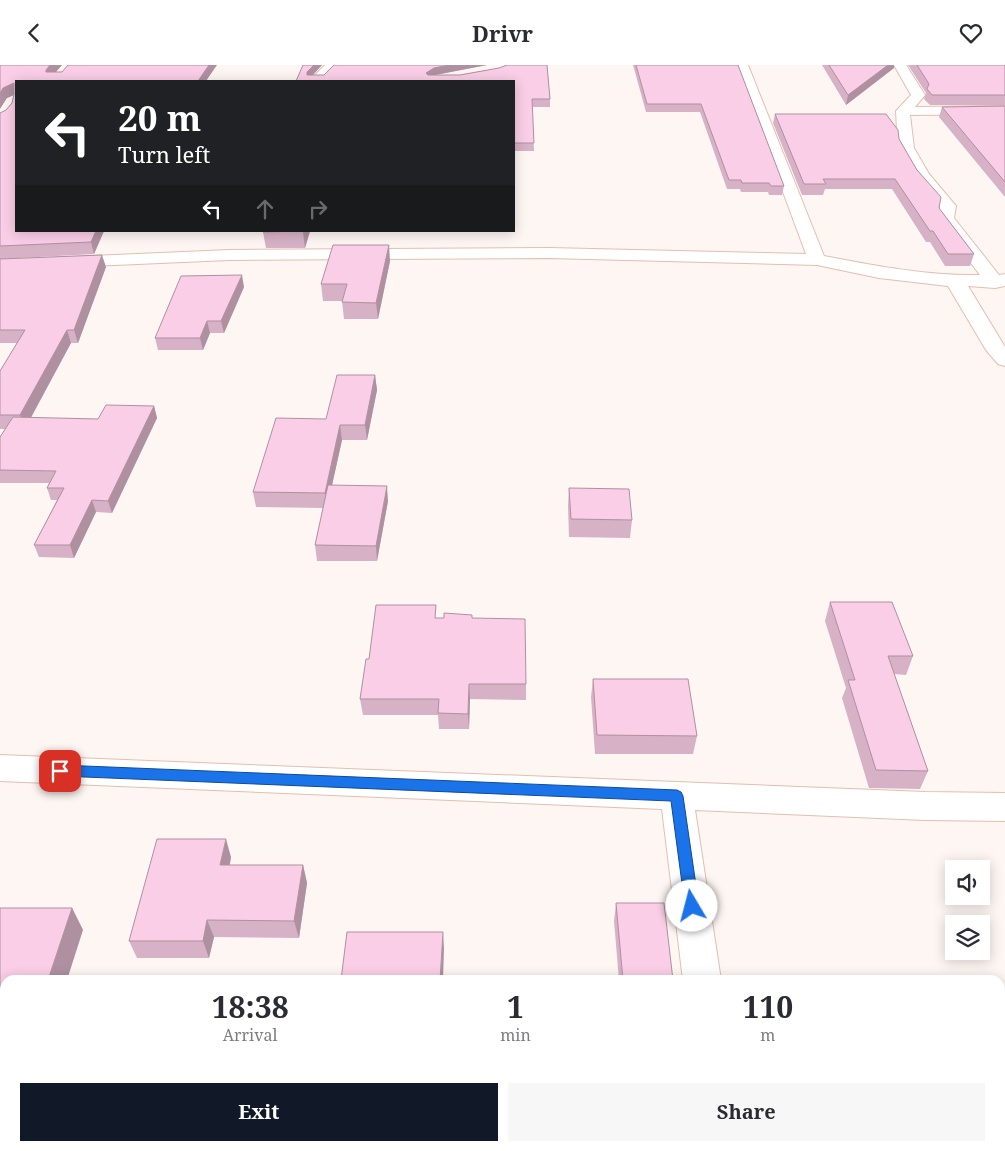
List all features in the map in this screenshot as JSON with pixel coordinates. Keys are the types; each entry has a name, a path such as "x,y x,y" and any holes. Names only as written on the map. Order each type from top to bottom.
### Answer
{"street":[{"path":"316,80 333,65"},
{"path":"742,65 817,260"},
{"path":"900,65 918,95 903,111 906,148 922,176 948,206 945,218 1000,281"},
{"path":"903,111 1005,110"},
{"path":"0,265 229,255 539,253 817,260 880,272 955,281 1000,281"},
{"path":"955,281 993,346 1005,360"},
{"path":"0,768 925,806 1005,807"},
{"path":"677,796 701,975"}],"building":[{"path":"0,65 50,65 46,72 62,72 68,65 209,65 199,80 15,80 15,232 96,232 91,242 0,246 0,113 6,110 12,103 14,83 3,88 0,93"},
{"path":"303,65 314,65 307,72 307,75 324,75 334,65 449,65 434,68 426,73 428,75 460,75 507,65 547,65 550,99 532,99 534,143 515,143 515,80 296,80"},
{"path":"636,65 738,65 784,186 771,186 769,183 742,183 741,180 729,180 701,104 647,104"},
{"path":"829,65 888,65 848,95"},
{"path":"917,65 1005,65 1005,95 932,95 927,89 929,84"},
{"path":"1005,106 1005,182 942,107"},
{"path":"775,114 886,114 898,130 899,139 917,170 941,197 939,208 974,254 948,254 895,179 823,179 826,184 804,184"},
{"path":"333,245 389,245 376,303 342,302 347,284 321,284"},
{"path":"102,255 74,330 67,330 20,415 0,415 0,371 25,330 0,330 0,259"},
{"path":"242,275 221,321 207,321 200,338 155,338 181,276"},
{"path":"337,375 375,375 365,425 340,425 325,493 253,492 276,418 326,419"},
{"path":"106,405 154,406 108,501 92,500 70,545 34,545 64,488 47,488 56,471 0,470 0,437 13,417 98,419"},
{"path":"328,485 387,486 376,546 315,545"},
{"path":"569,488 629,489 632,520 571,519"},
{"path":"830,602 892,602 913,656 888,656 928,771 876,770 848,680 855,680"},
{"path":"376,605 436,605 435,618 444,618 444,613 472,615 472,618 525,619 526,684 469,684 468,714 438,713 439,699 360,699 366,659 369,659"},
{"path":"593,679 688,679 697,736 597,735"},
{"path":"157,839 226,839 220,865 303,865 294,921 207,920 203,941 129,941"},
{"path":"616,903 664,903 672,975 623,975"},
{"path":"0,908 72,908 50,975 0,975"},
{"path":"347,932 443,932 440,975 342,975"}],"route":[{"path":"60,771 677,796 692,906"}]}
